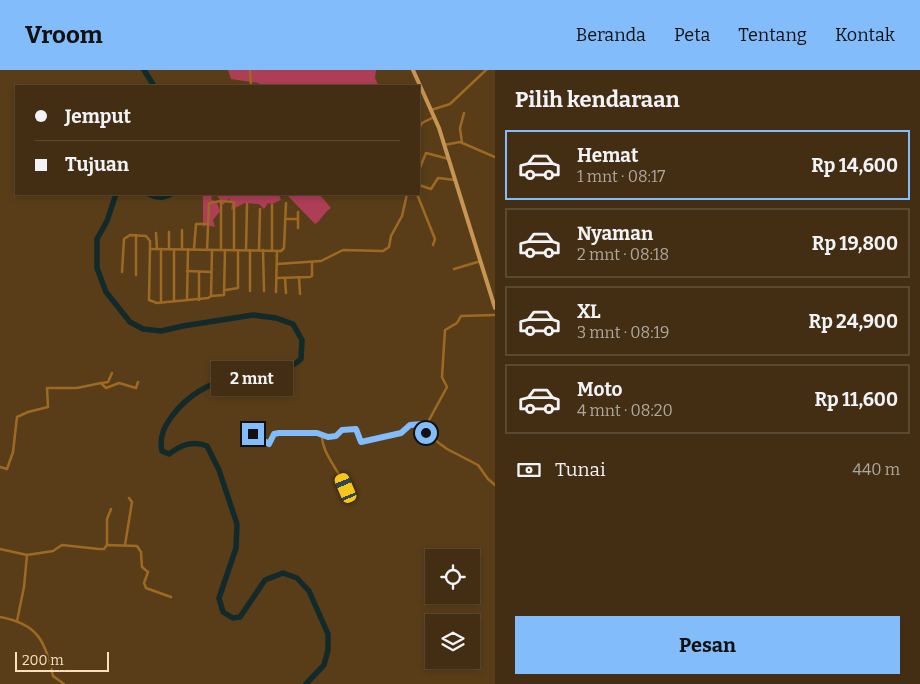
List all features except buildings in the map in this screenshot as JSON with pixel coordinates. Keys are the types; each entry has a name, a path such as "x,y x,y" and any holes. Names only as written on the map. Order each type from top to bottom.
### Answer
{"main road":[{"path":"413,70 419,85"},
{"path":"420,86 434,117 456,180 495,308"}],"street":[{"path":"250,70 251,85"},
{"path":"430,110 450,104 486,70"},
{"path":"462,143 460,128 464,113"},
{"path":"420,128 424,122 434,117"},
{"path":"444,145 462,143 479,152 495,157"},
{"path":"420,168 426,153 448,159"},
{"path":"420,185 431,189 438,178 456,180"},
{"path":"277,264 321,261 343,250 383,251 389,247 391,236 402,216 408,195"},
{"path":"417,195 435,237 433,245"},
{"path":"122,272 124,239 126,236 148,237 150,249 149,300 151,303 199,300 211,296 224,295 221,201"},
{"path":"207,250 209,203 221,201 234,202 238,288 225,290"},
{"path":"150,249 281,251 284,248 286,203"},
{"path":"246,250 247,204"},
{"path":"272,205 272,250"},
{"path":"259,250 260,209"},
{"path":"298,212 298,228"},
{"path":"285,219 298,219"},
{"path":"194,250 196,224 208,224"},
{"path":"182,230 182,249"},
{"path":"169,232 169,249"},
{"path":"156,233 157,249"},
{"path":"136,236 136,275"},
{"path":"161,249 161,302"},
{"path":"174,249 174,301"},
{"path":"187,300 188,249"},
{"path":"211,296 212,250"},
{"path":"250,250 250,291"},
{"path":"263,250 264,292"},
{"path":"276,292 277,251"},
{"path":"454,269 481,261"},
{"path":"277,278 312,276 312,262"},
{"path":"188,271 211,272"},
{"path":"199,272 199,300"},
{"path":"299,277 300,294"},
{"path":"285,278 286,293"},
{"path":"244,431 261,438 269,444 274,434 279,433 309,432 334,437 342,430 356,429 361,442 401,433 410,425 423,424 430,420 447,390 442,377 445,330 457,324 461,316 495,316"},
{"path":"0,467 7,469 13,452 18,416 48,407 46,389 70,388 108,382 112,373"},
{"path":"102,383 106,388 121,383 136,388 138,382"},
{"path":"423,424 424,432 447,449 478,465 495,485"},
{"path":"322,434 323,446 346,488"},
{"path":"124,545 132,502 130,498"},
{"path":"107,545 107,519 111,509"},
{"path":"0,549 27,555 53,551 62,546 104,549 107,545 137,546 142,567 148,572 144,583 146,588 171,596"},
{"path":"17,621 24,587 27,555"},
{"path":"0,617 17,621 37,634 50,662 53,676 64,684"}],"shaded area":[{"path":"228,70 376,70 375,78 378,85 261,85 231,79"},
{"path":"203,195 213,195 211,199 217,203 220,211 213,220 215,227 206,225 203,227"},
{"path":"217,195 232,195 223,205"},
{"path":"232,195 279,195 281,200 272,204 268,203 264,209 259,204 245,203 231,210 232,204 229,199"},
{"path":"287,195 320,195 331,208 315,224"}],"waterway":[{"path":"144,70 153,85"},
{"path":"116,195 107,221 97,239 97,268 106,292 130,322 143,329 161,331 253,315 276,318 293,324 302,340 301,359 294,364 270,373 226,380 209,386 192,396 169,420 161,441 162,451 169,454 187,444 197,443 207,446 219,470 237,524 236,548 219,598 223,612 233,618 240,617 265,580 283,573 297,578 309,591 328,634 328,650 324,665 306,684"},
{"path":"152,195 160,197 169,195"}],"route":[{"path":"253,434 269,444 274,434 279,433 309,432 334,437 342,430 357,429 359,441 361,442 401,433 410,425 423,424 423,431 426,433"}]}
